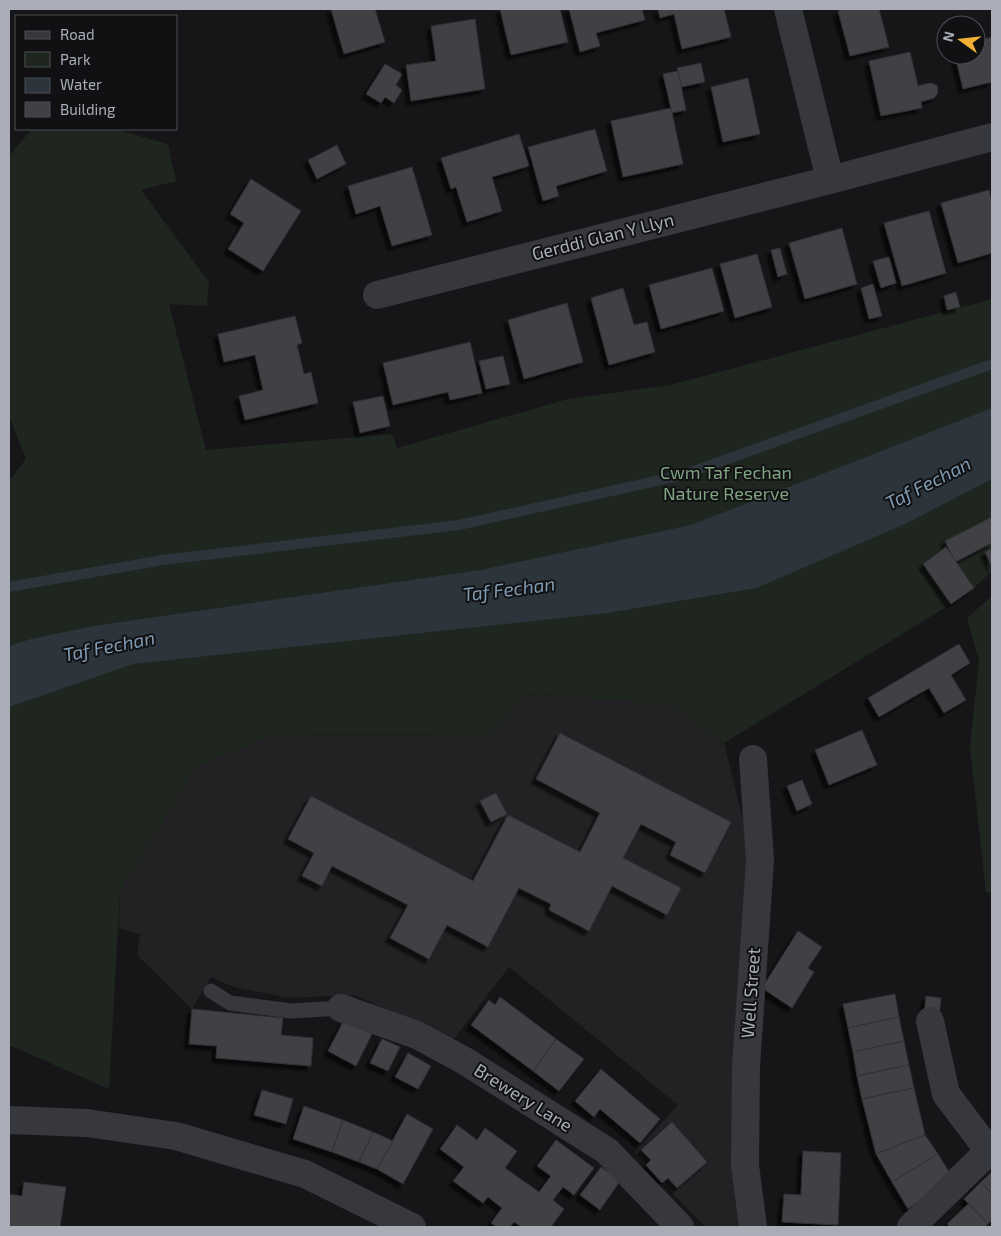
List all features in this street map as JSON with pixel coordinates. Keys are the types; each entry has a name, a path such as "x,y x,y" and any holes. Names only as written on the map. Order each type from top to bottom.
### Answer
{"street":[{"path":"788,9 830,180"},
{"name":"Gerddi Glan Y Llyn","path":"377,294 830,180 992,137"},
{"name":"Well Street","path":"753,759 760,860 746,1067 745,1165 753,1227"},
{"name":"Brewery Lane","path":"341,1008 416,1035 464,1062 607,1151 680,1227"},
{"path":"912,1227 991,1150 946,1094 930,1021"},
{"path":"9,1120 87,1123 176,1136 305,1174 412,1227"}],"lane":[{"path":"211,991 230,1003 291,1010 341,1008"}],"shaded area":[{"path":"528,694 670,704 724,743 752,856 744,1227 705,1227 634,1153 678,1105 509,967 454,1039 354,995 289,998 234,987 211,977 192,1009 137,955 140,934 119,928 120,891 197,766 276,734 488,735"}],"green space":[{"name":"Cwm Taf Fechan Nature Reserve","path":"31,130 118,130 168,144 176,181 141,190 209,282 207,306 169,304 206,450 392,434 397,448 568,399 670,385 992,299 992,571 974,588 951,604 724,743 670,704 528,694 488,735 276,734 197,766 120,891 109,1089 9,1045 9,481 26,459 9,416 9,156"},
{"path":"992,596 992,892 986,893 970,747 979,661 967,618"}],"water":[{"name":"Taf Fechan","path":"992,408 992,479 905,524 756,588 607,613 133,664 9,707 9,646 31,639 94,626 481,570 691,525"}],"building":[{"path":"331,9 375,9 385,42 344,54"},
{"path":"500,9 560,9 568,42 511,55"},
{"path":"569,9 642,9 645,20 596,33 600,46 580,52"},
{"path":"658,9 724,9 731,37 682,49 674,14 660,18"},
{"path":"841,9 879,9 889,47 850,56 838,11"},
{"path":"475,19 485,89 411,101 406,65 436,61 431,26"},
{"path":"992,37 992,82 963,89 957,65 986,65 986,38"},
{"path":"910,52 918,86 930,83 937,85 938,93 934,98 921,102 922,108 881,116 869,61"},
{"path":"701,63 705,82 681,87 677,68"},
{"path":"385,64 402,74 396,85 402,90 394,103 385,97 381,103 366,94"},
{"path":"678,71 686,110 672,113 663,74"},
{"path":"748,78 760,134 723,142 711,87"},
{"path":"671,108 683,164 623,177 611,121"},
{"path":"595,129 607,171 556,186 559,196 543,201 528,147"},
{"path":"519,134 529,166 492,177 502,211 467,222 456,187 451,189 441,158"},
{"path":"337,145 346,164 317,179 308,160"},
{"path":"412,167 432,235 392,246 380,206 356,214 348,186"},
{"path":"251,179 301,211 263,271 228,249 244,223 230,214"},
{"path":"989,190 992,202 992,253 958,263 941,203"},
{"path":"929,211 946,273 902,286 884,223"},
{"path":"842,228 857,284 805,299 789,243"},
{"path":"780,248 787,274 778,277 771,250"},
{"path":"757,254 772,307 735,318 720,264"},
{"path":"889,257 896,283 881,288 873,261"},
{"path":"712,268 724,311 661,329 649,285"},
{"path":"873,284 882,316 869,319 861,288"},
{"path":"623,288 634,325 647,322 655,352 609,365 591,298"},
{"path":"956,292 960,307 947,310 944,296"},
{"path":"567,303 583,362 524,379 508,320"},
{"path":"295,316 302,343 297,345 304,374 311,372 318,403 245,420 239,396 263,390 255,355 224,362 218,334"},
{"path":"470,342 482,393 450,400 448,392 393,405 383,363"},
{"path":"503,356 510,384 486,389 479,361"},
{"path":"383,396 390,426 360,433 353,402"},
{"path":"992,517 992,543 955,562 945,541"},
{"path":"946,547 974,588 951,604 923,564"},
{"path":"992,549 992,567 985,552"},
{"path":"959,644 970,663 951,675 966,700 944,713 929,688 879,717 868,698"},
{"path":"862,730 877,765 829,785 815,750"},
{"path":"560,733 731,822 705,873 670,855 676,842 641,824 623,858 681,888 667,915 612,886 589,931 549,910 551,904 519,888 488,947 447,925 429,959 390,938 408,905 332,866 322,886 302,876 314,853 288,839 311,796 473,881 508,815 580,852 600,813 536,779"},
{"path":"802,780 812,804 797,811 787,786"},
{"path":"496,793 507,814 491,822 480,801"},
{"path":"798,931 822,947 808,968 814,972 792,1008 762,988"},
{"path":"895,994 899,1017 848,1028 843,1004"},
{"path":"926,996 941,998 939,1017 924,1016"},
{"path":"500,997 556,1039 533,1071 471,1025 489,1000 495,1005"},
{"path":"192,1009 283,1018 281,1035 313,1038 311,1066 216,1058 217,1046 189,1044"},
{"path":"899,1017 904,1041 853,1052 848,1028"},
{"path":"344,1020 372,1034 356,1066 328,1051"},
{"path":"382,1039 400,1047 388,1071 370,1063"},
{"path":"556,1039 584,1059 559,1091 533,1071"},
{"path":"904,1041 909,1065 857,1076 853,1052"},
{"path":"408,1053 431,1066 418,1089 395,1077"},
{"path":"909,1065 914,1088 862,1099 857,1076"},
{"path":"601,1069 660,1119 640,1143 600,1109 594,1117 575,1101"},
{"path":"914,1088 925,1135 876,1154 862,1099"},
{"path":"262,1090 293,1099 286,1124 254,1115"},
{"path":"304,1106 343,1120 332,1152 293,1139"},
{"path":"407,1114 433,1129 403,1184 377,1169"},
{"path":"343,1120 373,1132 359,1162 332,1152"},
{"path":"672,1122 707,1162 677,1188 668,1178 662,1183 646,1165 651,1160 641,1150"},
{"path":"457,1125 477,1140 485,1128 517,1151 505,1168 539,1192 551,1176 537,1166 556,1140 594,1168 574,1195 563,1187 553,1200 564,1209 551,1227 522,1227 514,1222 510,1227 497,1227 491,1223 502,1208 488,1197 483,1203 453,1181 464,1167 440,1149"},
{"path":"373,1132 393,1141 377,1169 359,1162"},
{"path":"925,1135 938,1154 892,1182 876,1154"},
{"path":"803,1151 841,1153 838,1225 782,1222 784,1194 801,1195"},
{"path":"938,1154 951,1175 908,1209 892,1182"},
{"path":"601,1167 620,1181 600,1210 580,1195"},
{"path":"992,1172 992,1194 981,1182"},
{"path":"24,1182 66,1187 60,1227 9,1227 9,1194 22,1196"},
{"path":"981,1182 992,1194 992,1220 988,1224 964,1199"},
{"path":"968,1204 988,1224 985,1227 950,1227 947,1224"}],"waterway":[{"path":"9,587 163,560 459,525 683,475 992,364"}]}
